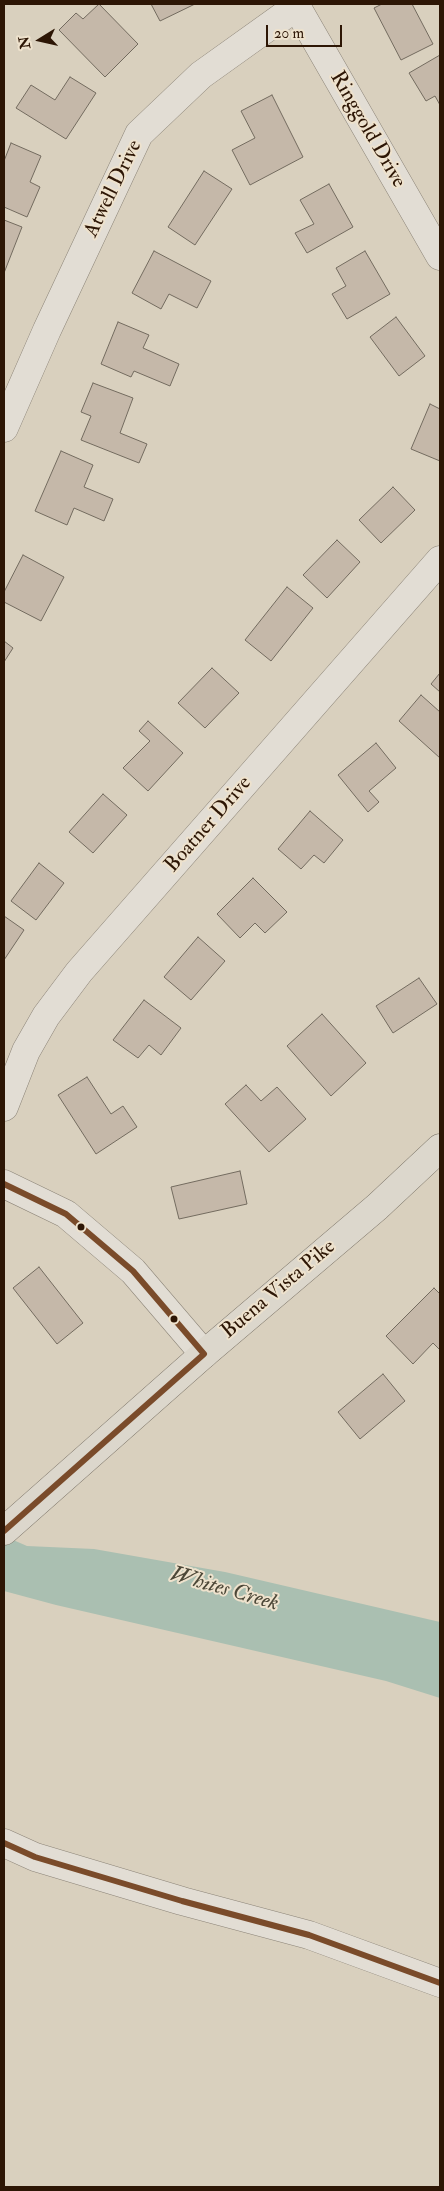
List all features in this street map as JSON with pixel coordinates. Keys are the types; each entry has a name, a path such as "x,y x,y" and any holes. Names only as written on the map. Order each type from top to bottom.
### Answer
{"main road":[{"name":"Buena Vista Pike","path":"4,1531 204,1354 377,1207 440,1148"}],"street":[{"name":"Ringgold Drive","path":"295,5 440,256"},
{"name":"Atwell Drive","path":"4,428 46,330 139,134 201,76 295,5"},
{"name":"Boatner Drive","path":"4,1107 26,1050 46,1016 79,972 440,560"},
{"path":"4,1184 66,1214 111,1252 133,1271 204,1354"},
{"path":"4,1843 35,1857 182,1901 309,1936 440,1983"}],"water":[{"name":"Whites Creek","path":"4,1536 27,1546 94,1549 225,1572 440,1622 440,1698 386,1681 56,1605 4,1591"}],"building":[{"path":"99,4 138,44 105,77 59,30 76,13 83,19"},
{"path":"151,4 195,4 160,21"},
{"path":"382,4 412,4 433,44 401,60 374,8"},
{"path":"440,55 440,105 435,96 426,101 409,73"},
{"path":"70,77 96,93 66,139 16,108 31,85 55,100"},
{"path":"272,95 303,157 250,185 232,150 255,138 241,111"},
{"path":"11,143 41,156 30,182 40,187 27,217 4,207 4,161"},
{"path":"204,171 232,189 195,245 168,227"},
{"path":"329,184 353,227 307,253 295,233 314,224 300,200"},
{"path":"4,220 22,227 4,273"},
{"path":"154,251 211,281 197,308 169,294 161,309 132,293"},
{"path":"365,251 390,294 347,319 332,294 346,286 336,268"},
{"path":"396,317 425,356 399,376 370,337"},
{"path":"118,322 149,335 143,348 179,364 170,386 134,371 131,377 101,364"},
{"path":"93,383 133,398 120,433 147,444 139,463 81,440 91,416 81,412"},
{"path":"430,404 440,409 440,461 411,449"},
{"path":"61,451 93,465 84,487 113,499 104,521 74,508 67,525 35,511"},
{"path":"393,487 415,510 381,543 359,520"},
{"path":"337,540 360,562 327,598 303,575"},
{"path":"23,555 64,577 41,621 4,602 4,592"},
{"path":"287,587 313,608 271,661 245,640"},
{"path":"4,641 13,648 4,662"},
{"path":"212,668 239,693 205,728 178,703"},
{"path":"440,673 440,692 431,684"},
{"path":"421,695 440,712 440,758 399,721"},
{"path":"148,721 183,753 148,791 123,768 150,741 139,731"},
{"path":"376,743 396,768 369,791 379,802 368,812 338,775"},
{"path":"103,794 127,815 93,853 69,832"},
{"path":"310,811 343,840 324,863 314,855 301,869 278,849"},
{"path":"39,863 64,883 36,920 11,901"},
{"path":"253,878 287,912 265,933 255,923 240,938 217,914"},
{"path":"4,916 24,930 4,960"},
{"path":"198,937 225,961 191,1000 164,977"},
{"path":"419,978 437,1004 393,1033 376,1006"},
{"path":"144,1000 181,1028 161,1055 149,1045 138,1058 113,1040"},
{"path":"322,1014 366,1063 331,1096 287,1046"},
{"path":"87,1077 111,1114 123,1106 137,1127 96,1154 58,1095"},
{"path":"246,1085 261,1101 277,1087 306,1119 269,1152 225,1104"},
{"path":"240,1171 247,1204 179,1219 171,1187"},
{"path":"39,1267 83,1323 57,1344 13,1288"},
{"path":"434,1288 440,1294 440,1350 433,1343 413,1364 386,1336"},
{"path":"383,1374 405,1401 360,1439 338,1412"}],"transit line":[{"path":"4,1184 66,1214 133,1271 204,1354 4,1531"},
{"path":"4,1843 35,1857 182,1901 309,1935 440,1983"}]}
